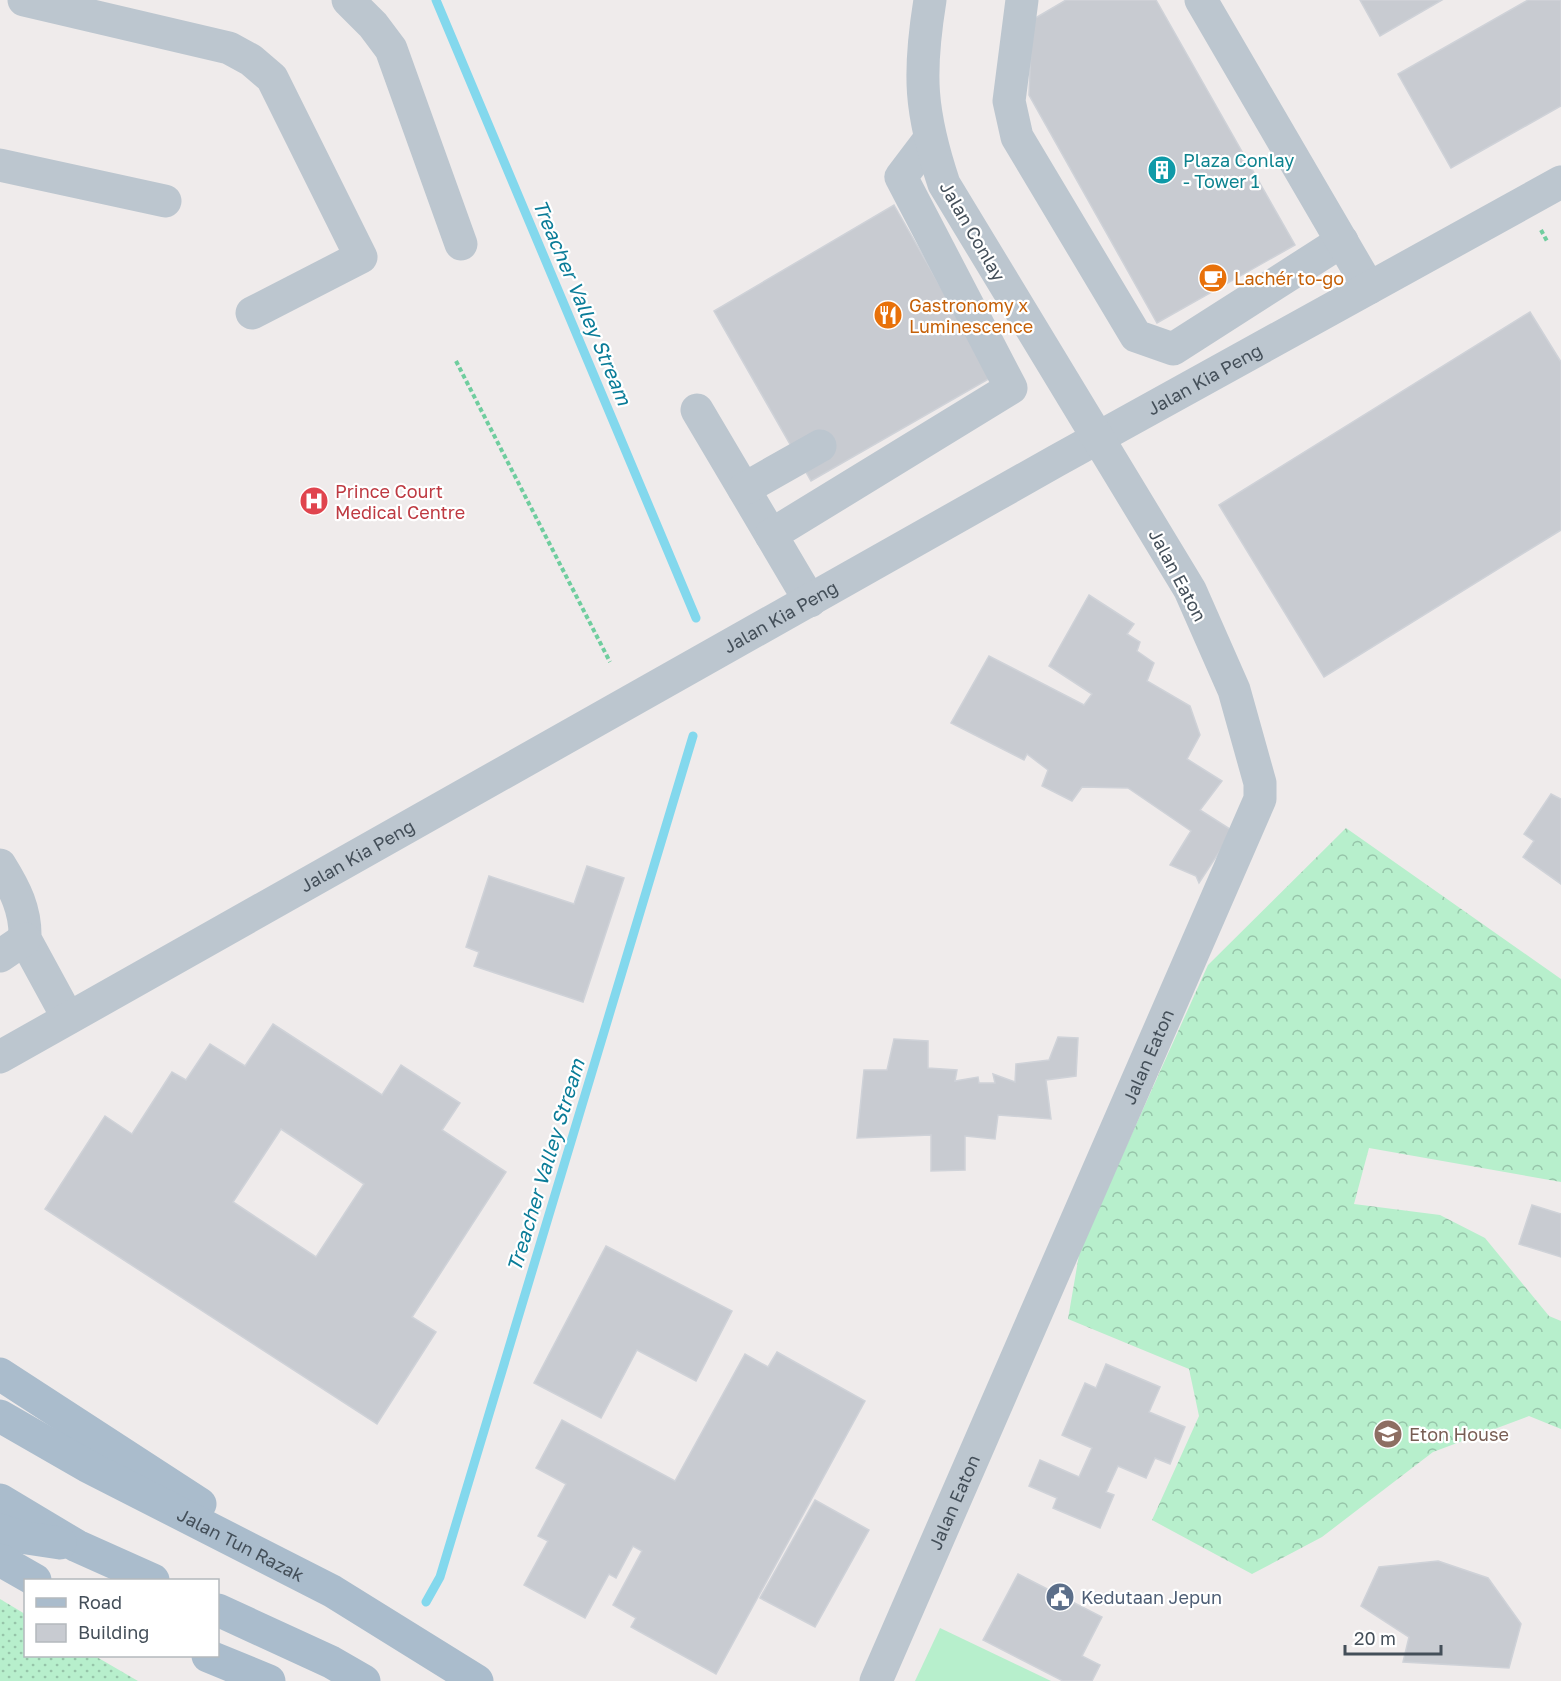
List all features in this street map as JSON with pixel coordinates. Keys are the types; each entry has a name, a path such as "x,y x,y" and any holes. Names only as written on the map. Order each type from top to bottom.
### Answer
{"main road":[{"path":"0,1374 332,1591"},
{"name":"Jalan Tun Razak","path":"0,1416 87,1466 332,1591 477,1681"},
{"path":"0,1500 76,1546 149,1579"},
{"path":"0,1530 20,1537 76,1546"},
{"path":"0,1560 31,1579"},
{"path":"219,1610 331,1662 364,1681"},
{"path":"210,1657 269,1681"}],"street":[{"path":"24,0 230,48 251,60 272,78 361,257 252,313"},
{"path":"348,0 373,25 391,49 461,244"},
{"name":"Jalan Conlay","path":"930,0 922,51 922,97 929,140 944,184 1099,438"},
{"path":"1023,0 1010,101 1017,138 1136,336 1173,349 1342,241"},
{"path":"1030,0 1035,3 1040,0"},
{"path":"1201,0 1369,288"},
{"path":"771,535 1011,388 902,177 929,140"},
{"path":"0,165 165,201"},
{"name":"Jalan Kia Peng","path":"0,1057 1099,438 1561,182"},
{"path":"697,410 810,601"},
{"name":"Jalan Eaton","path":"876,1681 1260,799 1260,783 1234,690 1190,590 1099,438"},
{"path":"744,489 820,446"},
{"path":"0,865 18,894 17,940"},
{"path":"0,905 17,940 68,1018"}],"path":[{"path":"456,361 610,662"}],"green space":[{"path":"1346,828 1561,979 1561,1182 1369,1148 1354,1204 1440,1215 1485,1238 1549,1316 1561,1321 1561,1429 1529,1416 1433,1452 1322,1537 1252,1574 1152,1520 1199,1416 1189,1369 1068,1319 1080,1249 1208,965"},
{"path":"0,1599 24,1613 24,1657 97,1657 138,1681 0,1681"},
{"path":"940,1628 1051,1681 915,1681"}],"building":[{"name":"Plaza Conlay - Tower 1","path":"1066,0 1156,0 1295,245 1157,323 1029,95 1032,20"},
{"path":"1360,0 1442,0 1380,36"},
{"path":"1528,0 1561,0 1561,106 1451,168 1398,74"},
{"path":"894,205 992,377 811,481 714,311"},
{"path":"1530,312 1561,362 1561,530 1324,677 1219,505"},
{"path":"1089,595 1134,624 1127,634 1140,642 1137,651 1154,663 1147,681 1190,706 1200,735 1187,759 1222,781 1200,810 1233,831 1199,883 1196,876 1170,865 1191,831 1128,788 1082,787 1072,801 1042,786 1048,770 1027,754 1024,760 951,723 989,656 1084,705 1092,694 1049,666"},
{"path":"1551,794 1561,799 1561,884 1523,857 1534,841 1524,834"},
{"path":"587,866 624,878 583,1002 474,966 479,952 466,947 489,876 574,904"},
{"path":"273,1024 382,1095 401,1065 460,1103 442,1130 506,1172 412,1317 436,1332 377,1424 45,1209 105,1116 132,1134 172,1072 186,1080 210,1044 245,1066","holes":["281,1129 364,1184 316,1257 233,1202"]},
{"path":"1058,1037 1078,1038 1076,1076 1046,1080 1051,1119 998,1115 995,1139 965,1136 965,1170 931,1171 931,1135 857,1138 864,1070 887,1070 894,1039 928,1041 928,1068 957,1070 955,1081 978,1077 979,1083 995,1083 993,1074 1015,1082 1016,1064 1049,1060"},
{"path":"1532,1205 1561,1214 1561,1257 1519,1244"},
{"path":"606,1246 732,1311 696,1381 637,1350 601,1418 534,1383"},
{"path":"777,1352 865,1401 716,1674 631,1627 636,1618 613,1605 642,1551 633,1546 616,1578 609,1574 585,1618 524,1585 548,1541 538,1536 566,1484 536,1468 562,1420 675,1481 745,1354 768,1367"},
{"path":"1106,1364 1160,1387 1149,1412 1185,1427 1170,1464 1155,1458 1146,1478 1118,1466 1106,1492 1114,1495 1100,1528 1053,1508 1057,1498 1029,1486 1040,1460 1079,1477 1092,1448 1062,1435 1085,1383 1096,1388"},
{"path":"815,1500 869,1530 815,1627 760,1598"},
{"path":"1438,1561 1488,1578 1521,1624 1509,1668 1403,1662 1409,1637 1361,1606 1379,1567"},
{"path":"1018,1574 1102,1617 1082,1656 1100,1665 1092,1681 1063,1681 983,1640"}],"waterway":[{"name":"Treacher Valley Stream","path":"436,0 696,618"},
{"name":"Treacher Valley Stream","path":"426,1602 440,1577 693,736"}],"place":[{"name":"Plaza Conlay - Tower 1","path":"1162,170"},
{"name":"Lachér to-go","path":"1213,278"},
{"name":"Gastronomy x Luminescence","path":"888,315"},
{"name":"Prince Court Medical Centre","path":"314,501"},
{"name":"Eton House","path":"1388,1434"},
{"name":"Kedutaan Jepun","path":"1060,1597"}]}
